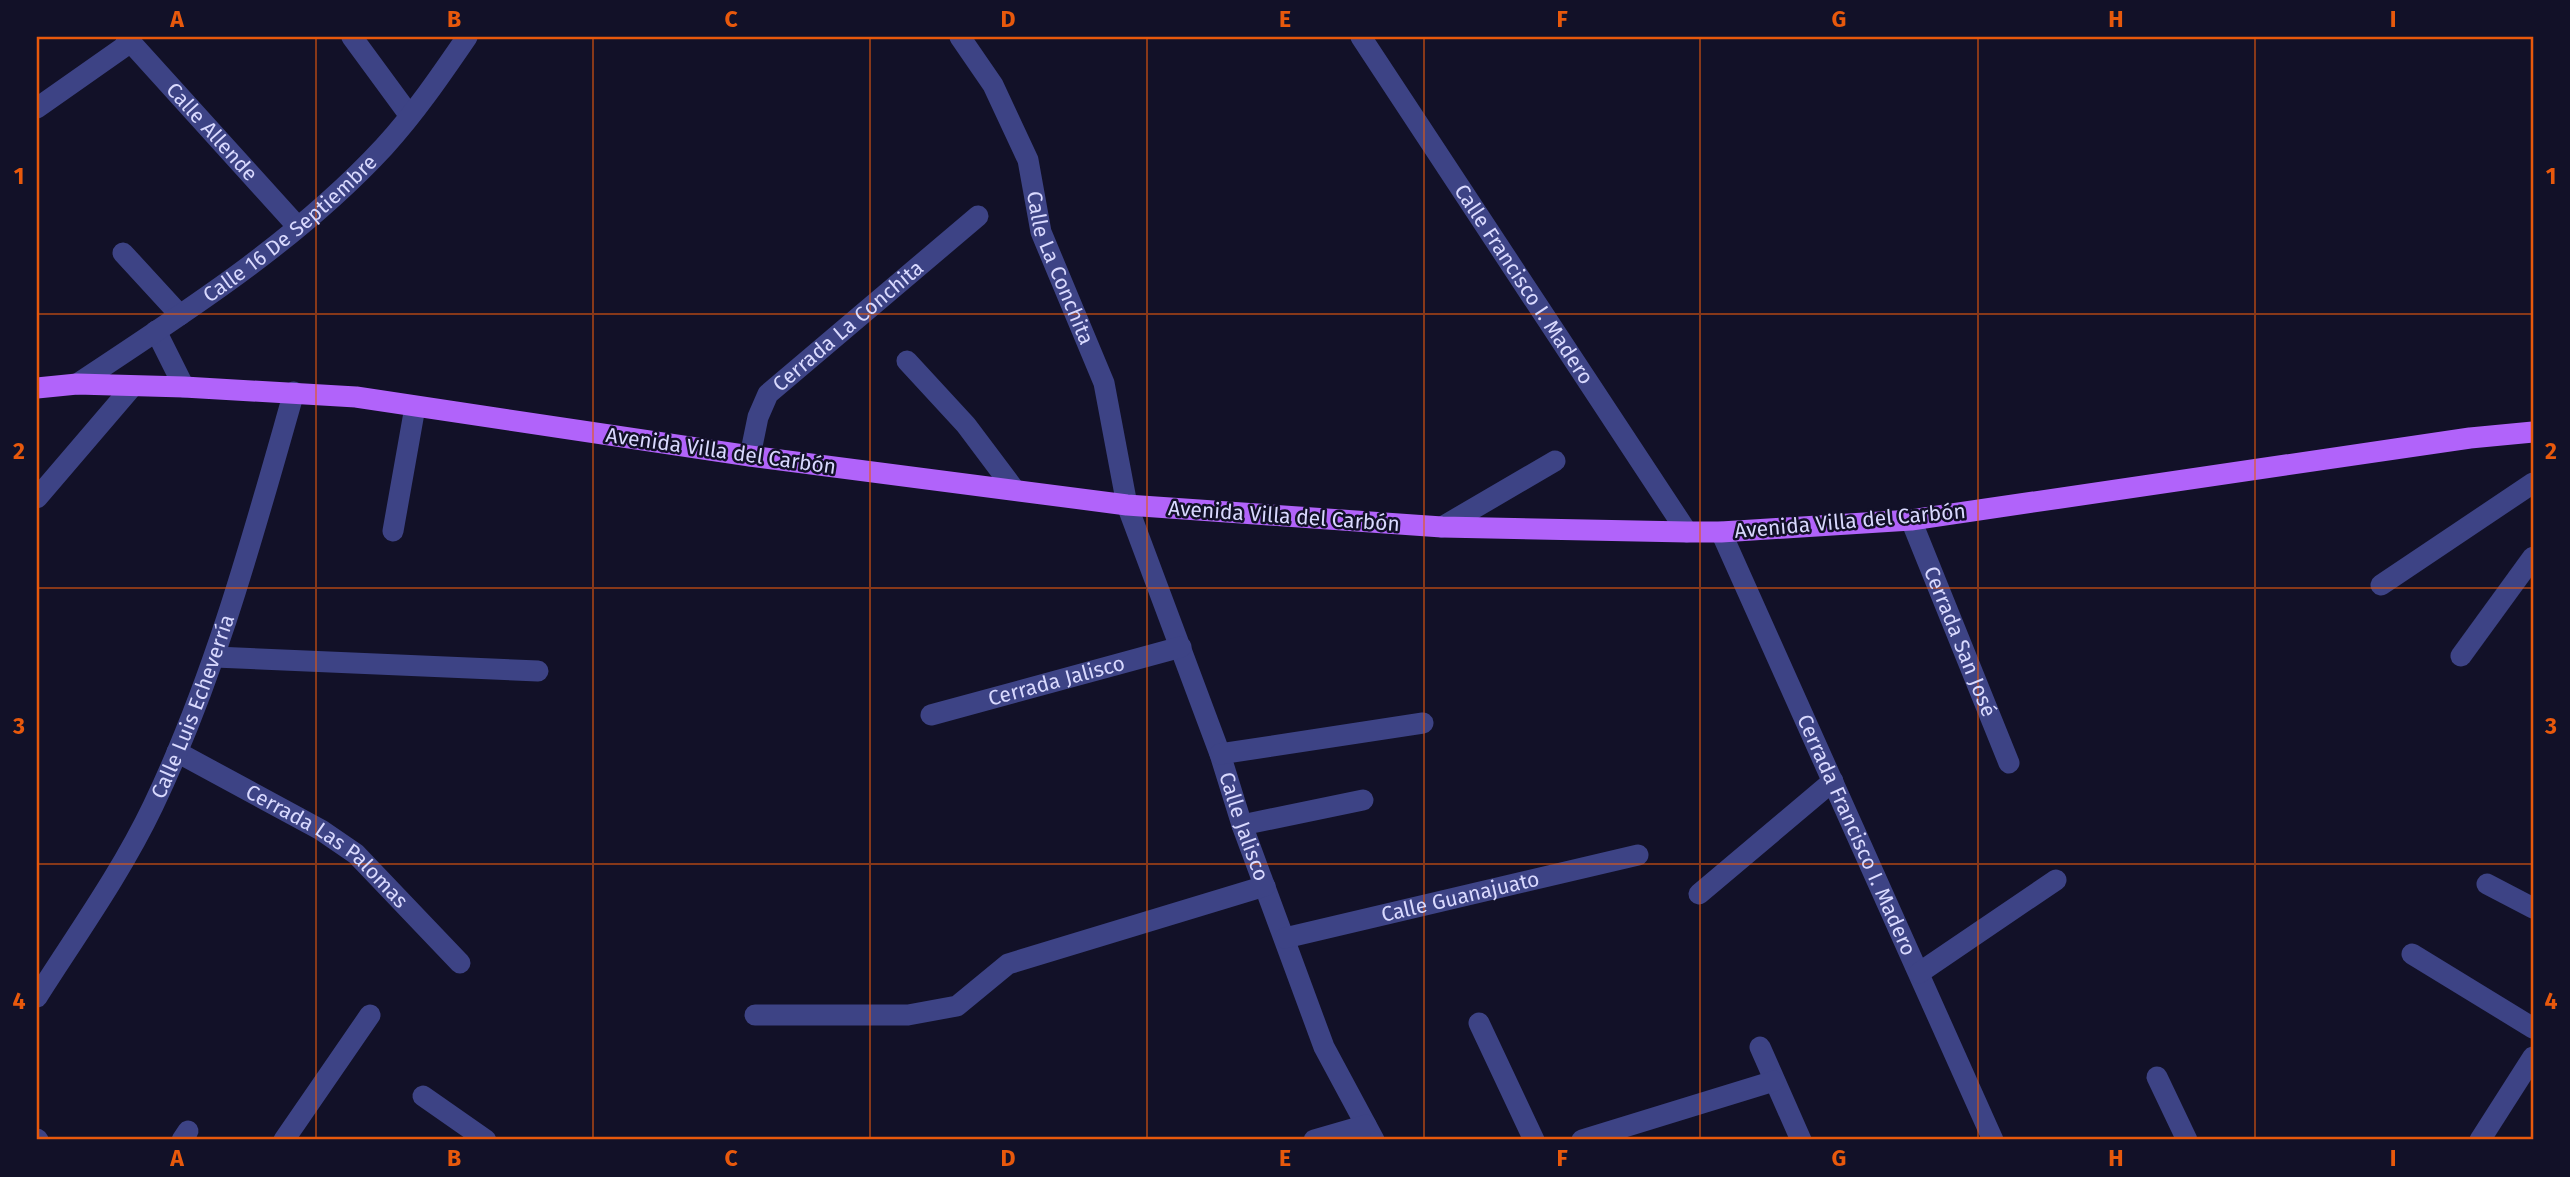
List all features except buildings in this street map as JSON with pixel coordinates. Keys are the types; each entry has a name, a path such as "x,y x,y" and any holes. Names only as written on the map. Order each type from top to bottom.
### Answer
{"main road":[{"name":"Avenida Villa del Carbón","path":"38,389 77,384 294,392 356,397 750,456 1127,505 1442,527 1687,532 1911,520 2456,440 2533,432"}],"street":[{"path":"352,37 410,116"},
{"name":"Calle 16 De Septiembre","path":"77,384 180,315 298,228 342,189 410,116 467,37"},
{"name":"Calle Francisco I. Madero","path":"1362,37 1687,532"},
{"name":"Calle La Conchita","path":"962,39 998,94 1028,160 1041,232 1104,383 1127,505"},
{"path":"37,108 128,40"},
{"name":"Calle Allende","path":"128,40 298,228"},
{"name":"Cerrada La Conchita","path":"750,456 758,417 768,394 978,216"},
{"path":"123,253 180,315"},
{"path":"156,331 184,387"},
{"path":"907,361 966,425 1014,489"},
{"path":"37,498 132,387"},
{"name":"Calle Luis Echeverría","path":"37,997 127,855 153,807 177,752 215,657 294,392"},
{"path":"393,531 415,407"},
{"path":"1442,527 1555,461"},
{"path":"2381,585 2533,483"},
{"name":"Calle Jalisco","path":"1127,505 1220,754 1242,825 1324,1047 1370,1133"},
{"name":"Cerrada San José","path":"1911,520 2009,763"},
{"name":"Cerrada Francisco I. Madero","path":"1721,532 1993,1140"},
{"path":"2461,656 2533,557"},
{"name":"Cerrada Jalisco","path":"931,715 1181,647"},
{"path":"215,657 538,671"},
{"path":"1220,754 1423,723"},
{"name":"Cerrada Las Palomas","path":"177,752 341,842 460,963"},
{"path":"1699,894 1833,780"},
{"path":"1242,825 1363,800"},
{"name":"Calle Guanajuato","path":"1284,938 1638,855"},
{"path":"1919,973 2056,880"},
{"path":"2487,884 2533,908"},
{"path":"755,1015 908,1015 957,1006 1008,964 1265,887"},
{"path":"2412,954 2533,1028"},
{"path":"284,1140 370,1014"},
{"path":"1479,1023 1534,1140"},
{"path":"1760,1047 1801,1140"},
{"path":"2480,1140 2533,1057"},
{"path":"2157,1077 2187,1140"},
{"path":"1582,1140 1774,1081"},
{"path":"422,1096 486,1140"},
{"path":"1314,1140 1370,1133"}]}
